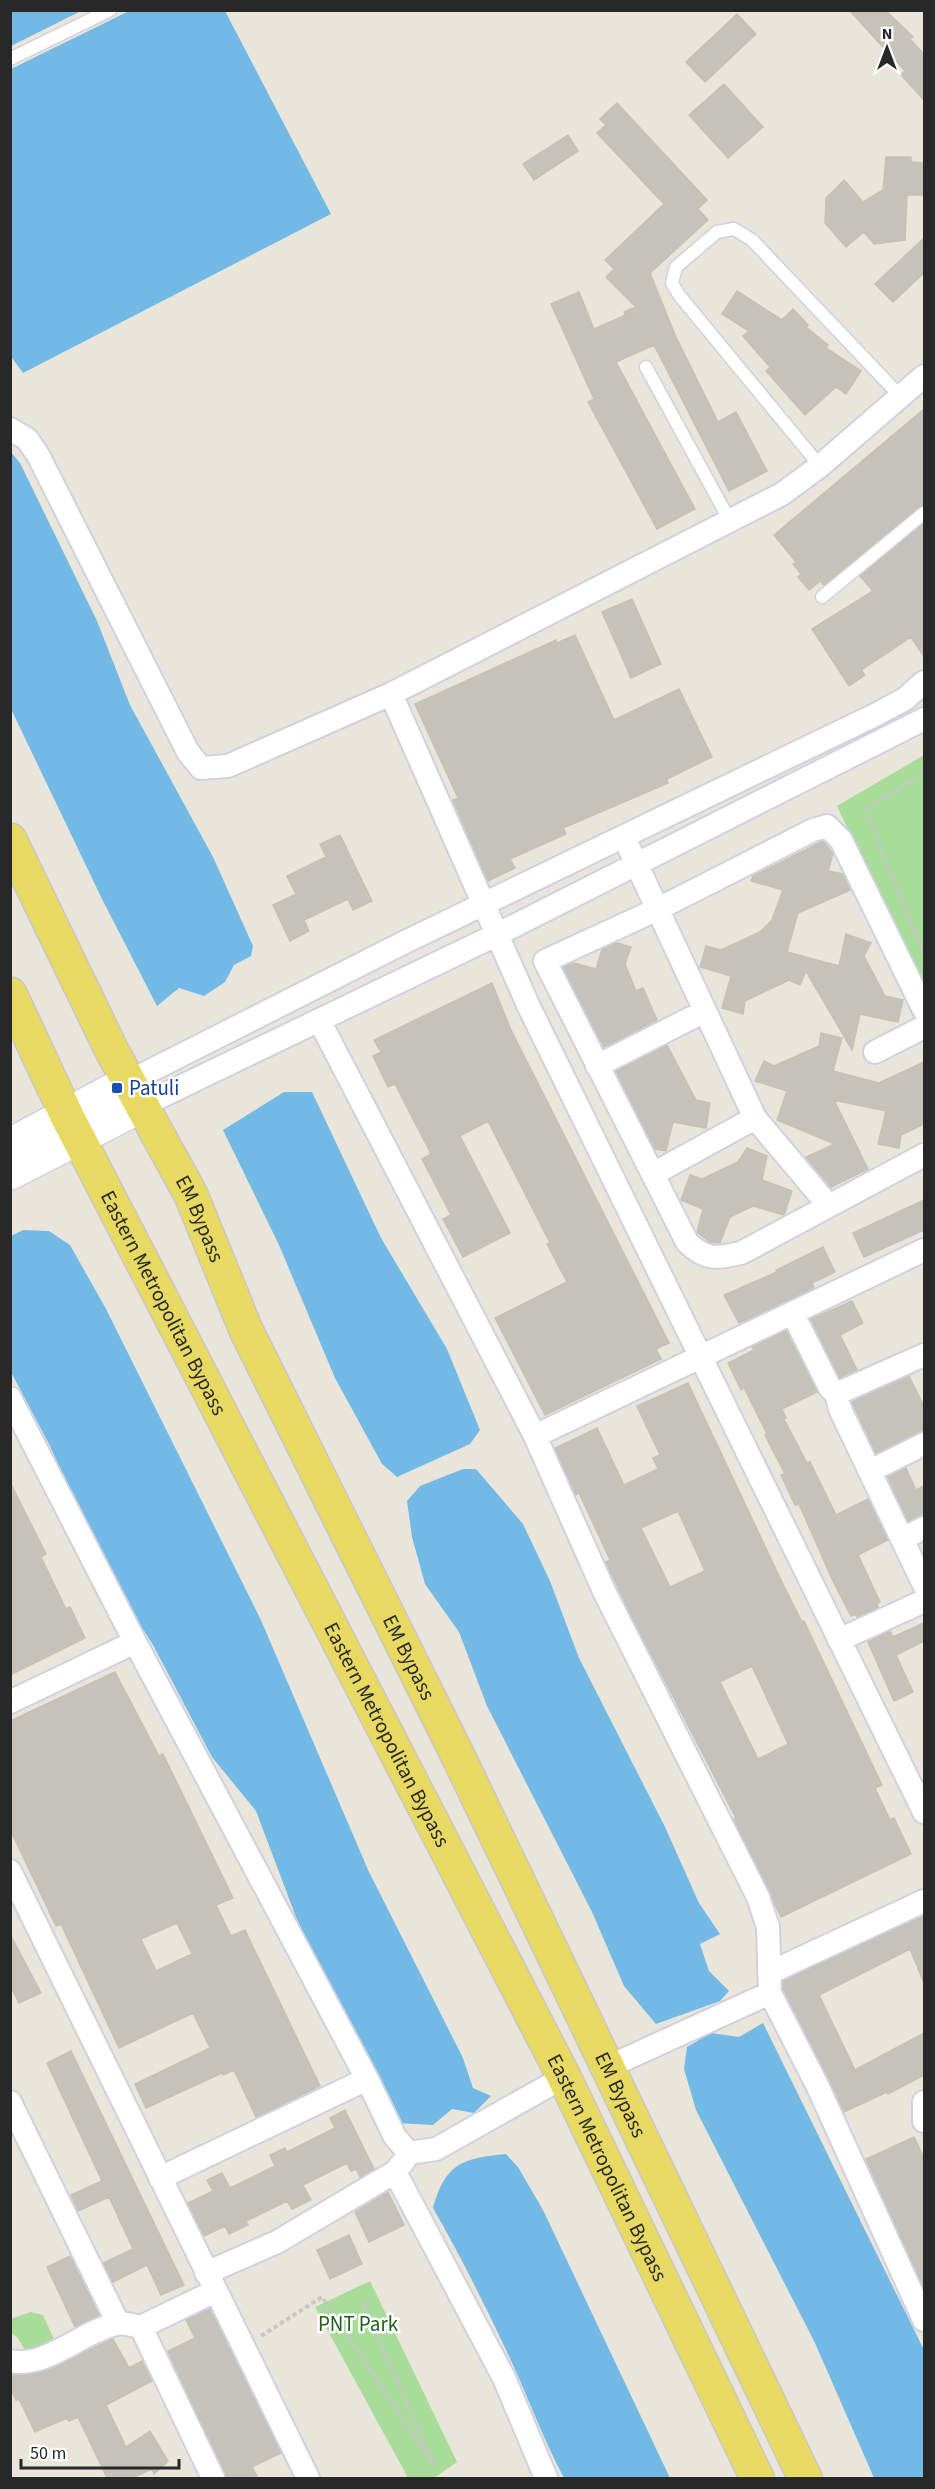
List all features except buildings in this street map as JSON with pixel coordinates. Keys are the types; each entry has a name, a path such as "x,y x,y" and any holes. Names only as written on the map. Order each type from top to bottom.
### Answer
{"main road":[{"name":"EM Bypass","path":"10,840 112,1051 191,1195 246,1330 457,1754 805,2478"},
{"name":"Eastern Metropolitan Bypass","path":"10,994 73,1126 564,2077 757,2478"},
{"path":"10,1173 73,1126 136,1093"},
{"path":"10,1145 73,1126"}],"street":[{"path":"10,429 27,439 38,456 188,752 201,768 228,766 391,694 782,494 820,466 924,376"},
{"path":"136,1093 329,980 810,747 905,699 924,682"},
{"path":"391,694 529,1007 924,1812"},
{"path":"136,1093 319,1020 498,934 924,719"},
{"path":"810,747 822,770"},
{"path":"924,1010 841,840 827,826 813,830 658,909 544,962 687,1242 699,1254 718,1258 741,1253 924,1155"},
{"path":"623,838 637,863 755,1118 830,1206"},
{"path":"329,980 342,1008"},
{"path":"597,1066 705,1011"},
{"path":"319,1020 535,1437 604,1591 758,1897 768,1927 769,1983 924,2320"},
{"path":"875,1052 924,1027"},
{"path":"653,1174 755,1118"},
{"path":"535,1437 924,1250"},
{"path":"793,1314 830,1388 836,1394 924,1585"},
{"path":"836,1394 924,1355"},
{"path":"10,1398 135,1642 367,2079 395,2137 409,2153"},
{"path":"870,1471 924,1444"},
{"path":"902,1539 924,1528"},
{"path":"840,1640 924,1601"},
{"path":"10,1702 135,1642"},
{"path":"10,1871 242,2348 309,2478"},
{"path":"608,2067 924,1901"},
{"path":"10,2361 17,2362 43,2357 118,2323 141,2327 210,2282 395,2172 409,2153 436,2149 564,2077"},
{"path":"160,2178 367,2079"},
{"path":"10,2102 118,2323"},
{"path":"924,2102 924,2121"},
{"path":"395,2172 504,2378 546,2478"},
{"path":"141,2327 213,2478"}],"lane":[{"path":"10,59 110,10"},
{"path":"820,466 679,295 672,283 676,267 717,232 734,229 753,240 901,397"},
{"path":"646,367 730,520"},
{"path":"822,597 924,513"}],"path":[{"path":"924,773 865,810 924,956"},
{"path":"242,2348 322,2297 433,2464 362,2301"}],"green space":[{"path":"924,755 924,991 837,806"},
{"name":"PNT Park","path":"370,2281 457,2462 434,2478 408,2478 315,2307"},
{"path":"31,2312 43,2315 56,2344 29,2356 17,2337 11,2333 10,2319"}],"water":[{"path":"11,10 81,11 11,46"},
{"path":"129,11 225,11 331,214 23,373 10,355 11,69"},
{"path":"11,452 20,463 97,621 130,705 213,857 253,946 251,956 234,965 225,982 204,996 179,988 157,1006 102,899 11,709"},
{"path":"284,1092 312,1092 381,1238 447,1349 480,1430 470,1444 397,1477 382,1464 335,1378 279,1245 223,1130"},
{"path":"23,1230 49,1231 70,1245 106,1309 260,1618 369,1872 463,2058 473,2088 491,2096 474,2113 452,2109 433,2125 397,2123 333,2001 296,1917 256,1811 212,1757 153,1645 109,1575 49,1444 11,1372 11,1236"},
{"path":"463,1469 476,1469 523,1524 550,1581 579,1658 665,1827 699,1903 720,1934 700,1944 709,1971 729,1991 720,2001 656,2024 624,1986 592,1912 487,1706 459,1632 425,1584 412,1537 407,1501 420,1486"},
{"path":"763,2023 924,2350 924,2478 874,2478 815,2343 696,2110 684,2069 687,2047 711,2033 739,2037"},
{"path":"506,2154 518,2167 543,2210 670,2478 564,2478 556,2463 490,2315 433,2208 443,2182 458,2166 478,2158"}],"place":[{"name":"Patuli","path":"117,1088"}]}
